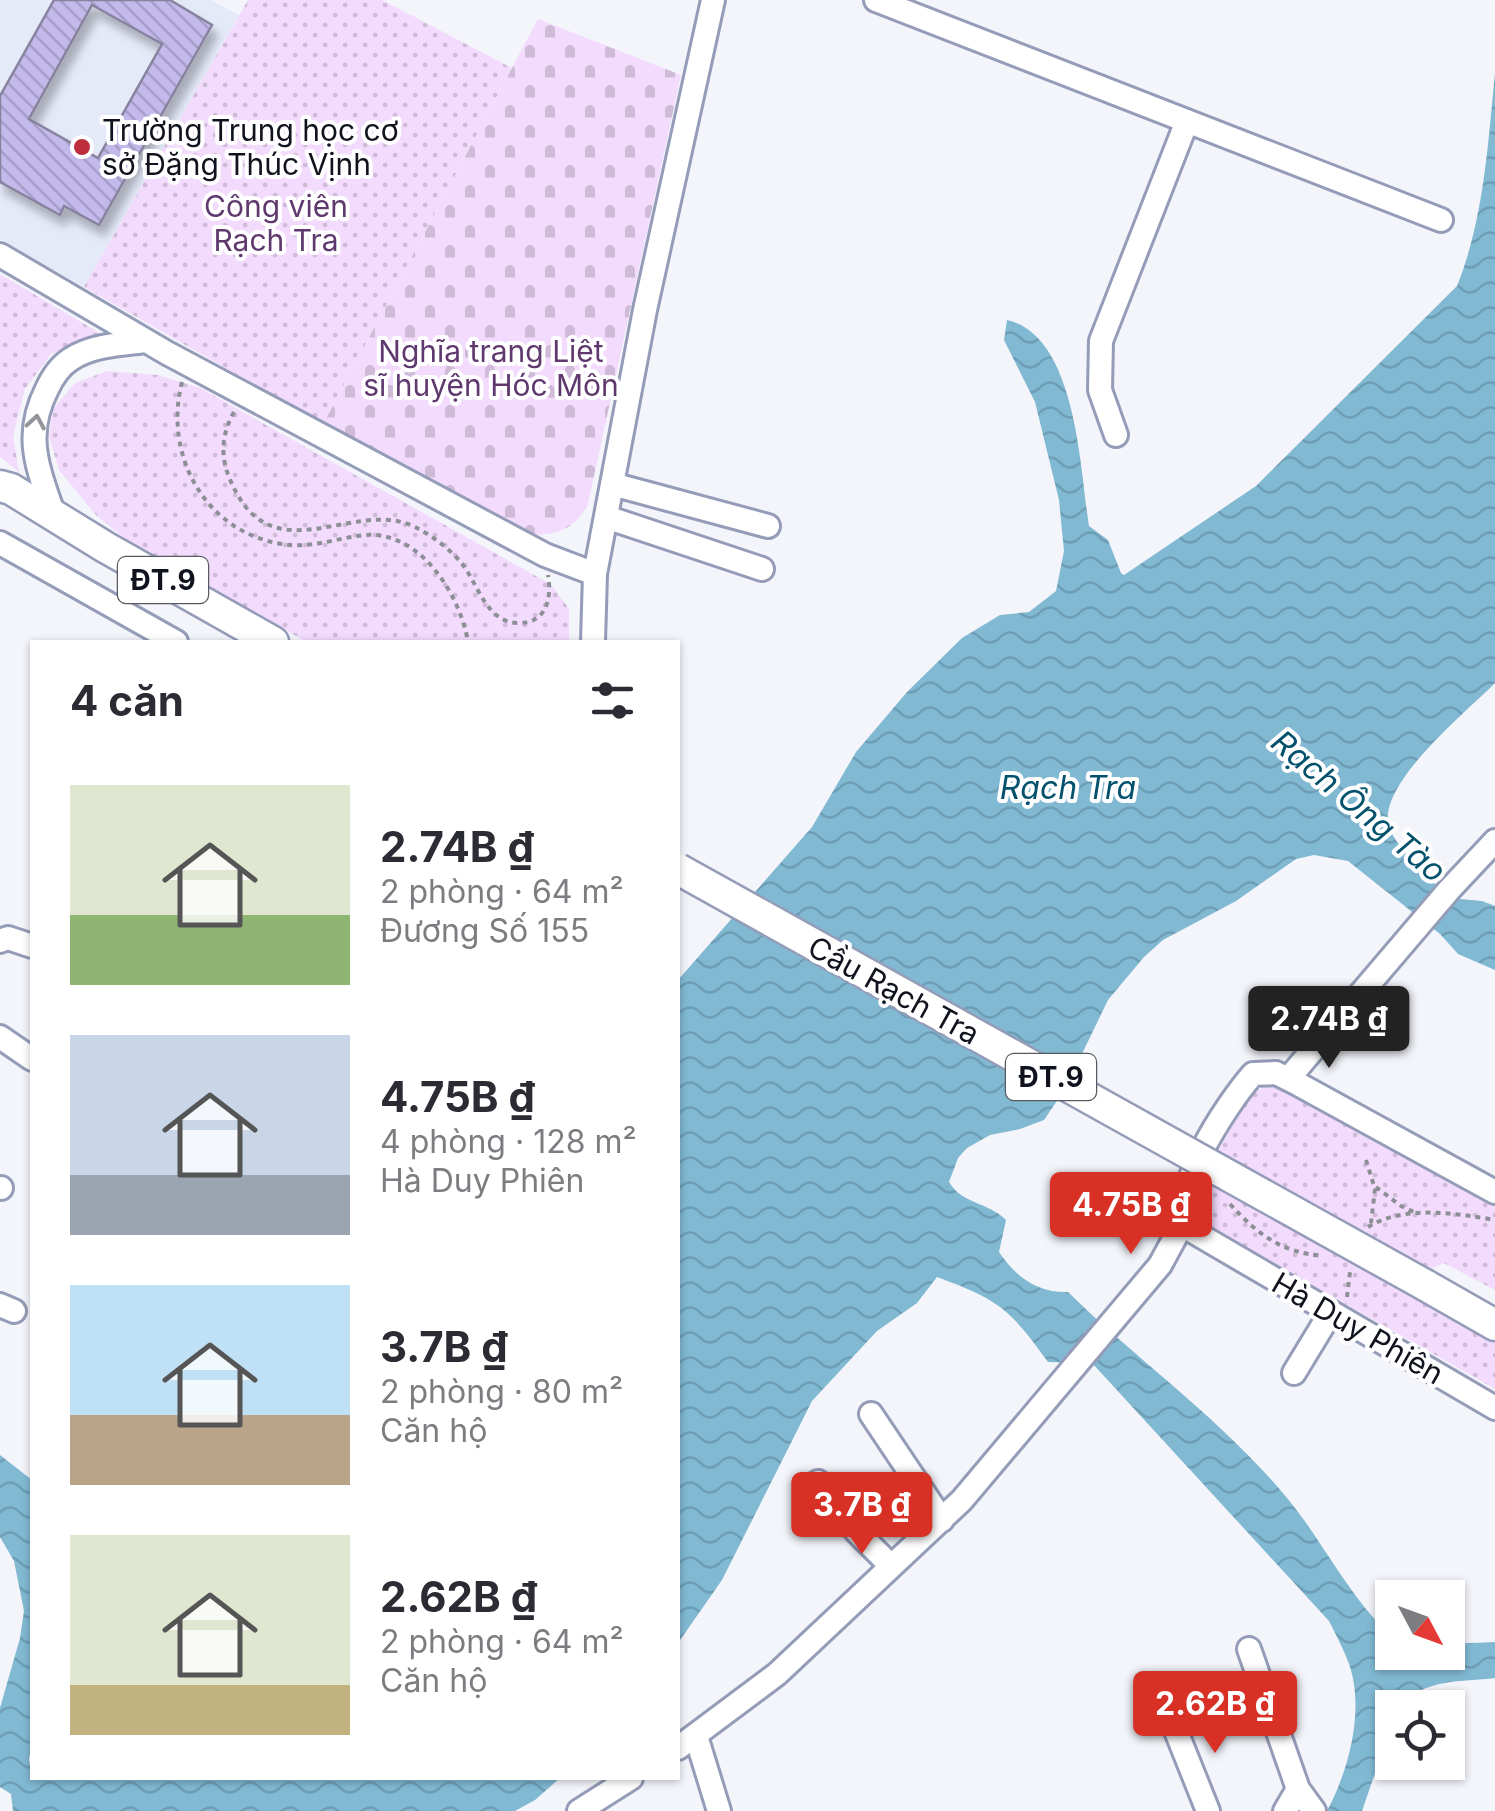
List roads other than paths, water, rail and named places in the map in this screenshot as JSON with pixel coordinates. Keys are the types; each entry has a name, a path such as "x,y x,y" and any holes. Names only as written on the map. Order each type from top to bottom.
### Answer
{"main road":[{"name":"ĐT.9","path":"4,482 54,516 270,640"},
{"name":"Cầu Rạch Tra","path":"680,870 1495,1325"}],"street":[{"path":"593,640 595,574 612,484 645,310 714,0"},
{"path":"876,0 1441,220"},
{"path":"1116,435 1100,390 1101,342 1187,121"},
{"path":"0,256 146,341 545,556 595,574"},
{"path":"54,516 40,476 31,429 53,376 72,358 103,347 146,341"},
{"path":"612,484 768,526"},
{"path":"606,517 762,569"},
{"path":"0,543 172,640"},
{"path":"1288,1079 1495,841"},
{"path":"0,941 8,938 30,945"},
{"path":"0,1037 30,1057"},
{"path":"719,1811 687,1742 776,1674 942,1520 981,1478 1160,1265 1184,1220 1185,1189 1223,1114 1253,1074 1266,1072 1288,1079 1495,1192"},
{"name":"Hà Duy Phiên","path":"1184,1220 1194,1232 1495,1408"},
{"path":"1294,1373 1337,1316"},
{"path":"871,1414 942,1520"},
{"path":"818,1482 856,1531 892,1566"},
{"path":"1249,1649 1298,1788 1314,1811"},
{"path":"1172,1721 1208,1811"},
{"path":"579,1811 627,1780"},
{"path":"1285,1811 1298,1788"}],"water":[{"name":"Rạch Tra","path":"1495,73 1495,683 1410,770 1396,790 1389,810 1389,827 1399,845 1449,898 1495,906 1495,970 1458,954 1440,934 1348,861 1314,855 1296,859 1236,901 1163,940 1144,957 1108,1000 1065,1089 1044,1120 990,1135 967,1148 958,1158 949,1182 961,1195 1006,1220 999,1252 1020,1276 1047,1290 1068,1292 1221,1429 1278,1488 1375,1619 1375,1670 1465,1670 1465,1643 1495,1642 1495,1678 1457,1681 1422,1690 1375,1690 1375,1773 1362,1811 1327,1811 1348,1758 1355,1719 1354,1682 1329,1621 1092,1363 1048,1362 1001,1308 975,1292 937,1277 917,1303 877,1331 812,1401 722,1580 680,1640 680,978 812,827 856,752 907,692 962,638 1000,615 1029,612 1056,591 1064,551 1059,500 1035,402 1004,340 1007,320 1030,331 1048,351 1061,377 1078,440 1089,526 1108,540 1124,575 1256,486 1457,286 1479,208"},
{"path":"0,1455 30,1478 30,1780 558,1780 515,1811 13,1811 11,1794 0,1787 0,1708 24,1611 14,1561 0,1537"}],"place":[{"name":"Trường Trung học cơ sở Đặng Thúc Vịnh","path":"82,147"}],"park label":[{"name":"Công viên Rạch Tra","path":"276,223"},
{"name":"Nghĩa trang Liệt sĩ huyện Hóc Môn","path":"491,368"}],"water label":[{"name":"Rạch Ông Tào","path":"1359,806"}]}
